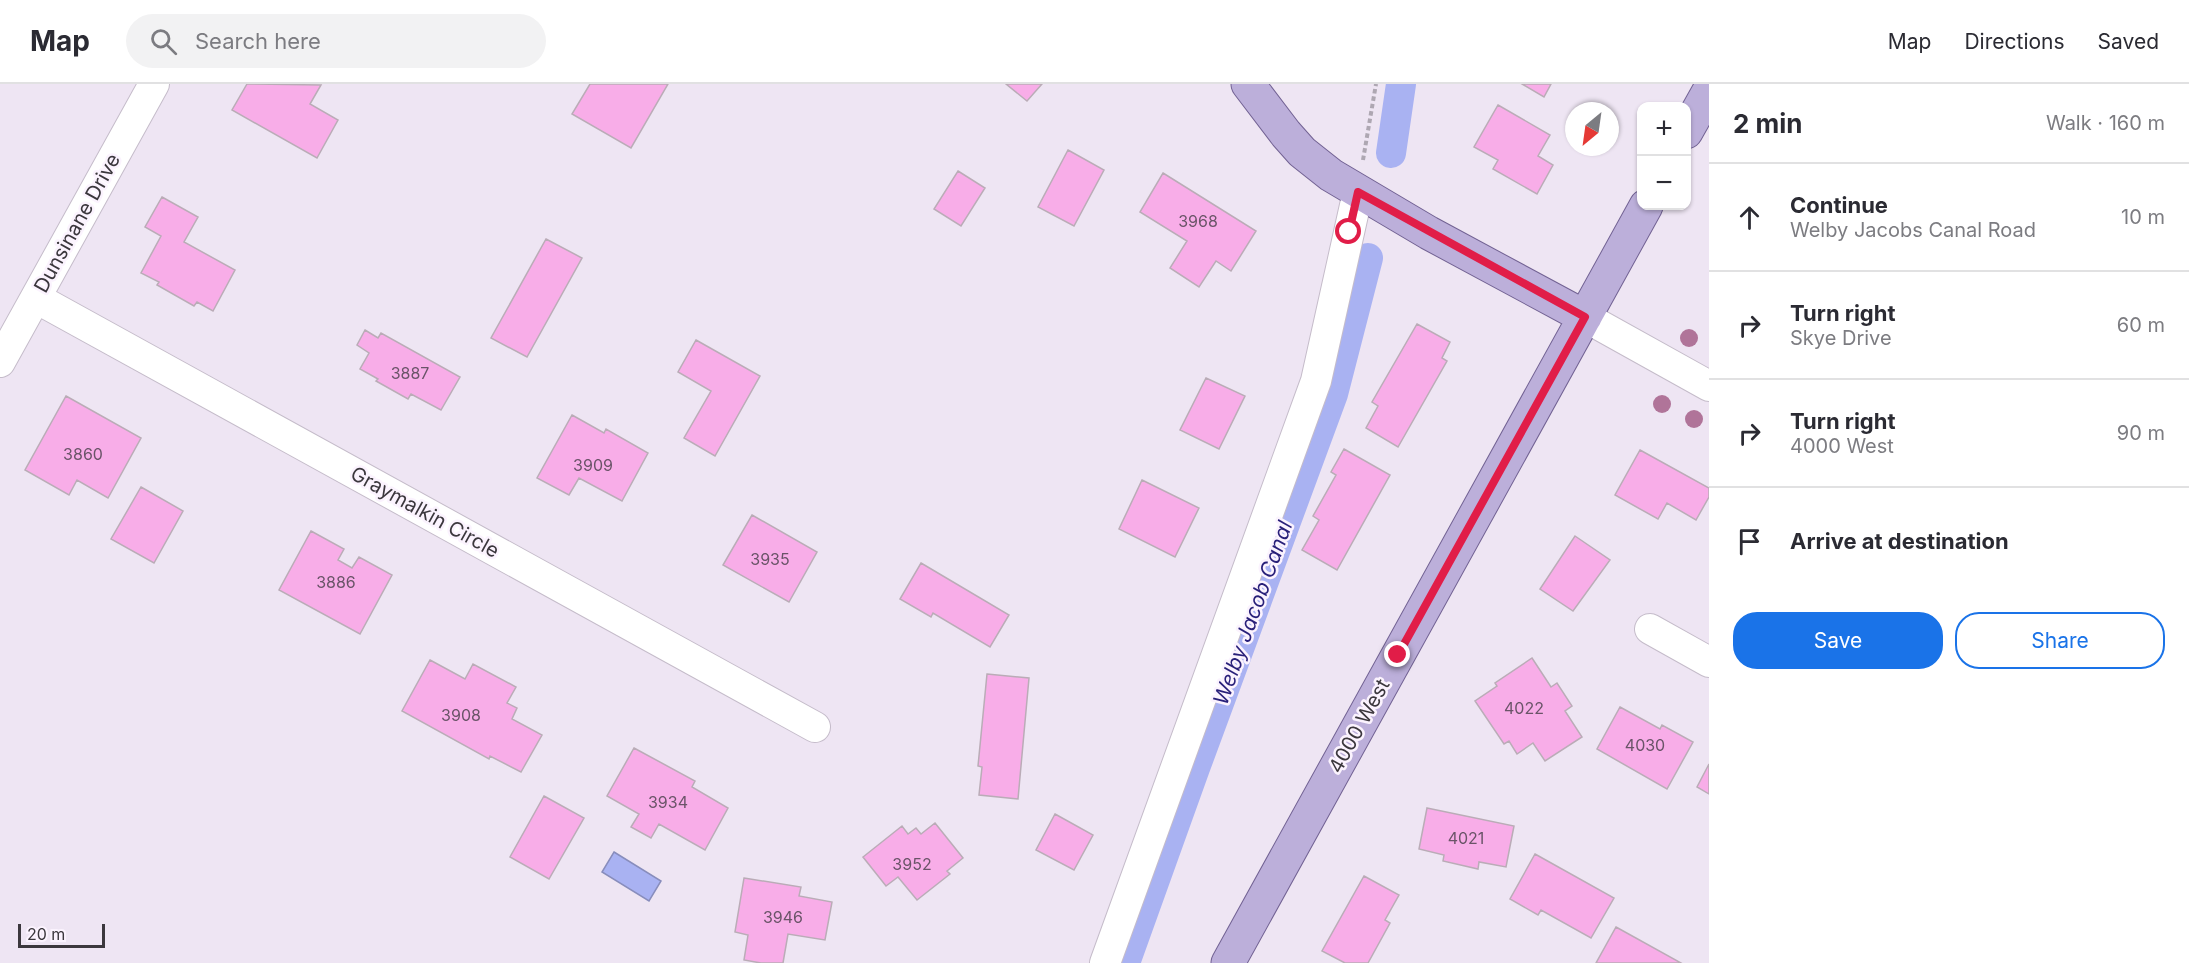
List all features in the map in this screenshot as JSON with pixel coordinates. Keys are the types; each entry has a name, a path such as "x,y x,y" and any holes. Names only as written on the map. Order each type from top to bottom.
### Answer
{"main road":[{"path":"1248,84 1270,115 1302,152 1331,175 1585,317"},
{"path":"1691,123 1709,92"},
{"name":"4000 West","path":"1228,963 1644,210"}],"street":[{"name":"Dunsinane Drive","path":"0,362 154,84"},
{"path":"1105,963 1316,381 1358,192"},
{"name":"Graymalkin Circle","path":"36,297 815,727"},
{"path":"1585,317 1709,386"},
{"path":"1650,629 1709,662"}],"path":[{"path":"1358,192 1376,84"}],"water":[{"path":"614,852 661,881 649,901 602,872"}],"building":[{"path":"247,84 321,85 310,104 338,120 317,158 232,110"},
{"path":"590,84 668,84 631,148 572,114"},
{"path":"1006,84 1042,84 1027,101"},
{"path":"1522,84 1551,84 1544,97"},
{"path":"1498,105 1550,135 1538,156 1553,165 1537,194 1493,169 1498,160 1474,147"},
{"path":"1068,150 1104,170 1074,226 1038,207"},
{"path":"958,171 985,188 961,226 934,209"},
{"path":"1163,173 1256,231 1231,271 1216,261 1199,287 1170,268 1187,241 1140,212"},
{"path":"162,197 198,217 184,242 235,270 213,311 197,302 194,306 157,285 159,282 141,273 161,236 145,227"},
{"path":"546,239 582,258 527,357 491,338"},
{"path":"1417,324 1450,342 1442,358 1447,361 1398,447 1366,428 1378,406 1372,402"},
{"path":"365,330 378,338 381,333 460,377 441,410 411,394 408,399 360,369 369,353 357,345"},
{"path":"696,340 760,376 715,456 684,438 711,391 678,372"},
{"path":"1206,378 1245,396 1219,449 1180,430"},
{"path":"66,396 141,438 108,498 77,480 69,495 25,470"},
{"path":"572,415 604,433 606,429 648,453 622,501 579,478 569,495 537,478"},
{"path":"1344,449 1390,475 1337,570 1302,550 1319,520 1313,516 1336,475 1331,472"},
{"path":"1640,450 1709,488 1709,497 1696,520 1667,503 1658,519 1615,495"},
{"path":"1142,480 1199,508 1175,557 1119,529"},
{"path":"141,487 183,511 154,563 111,539"},
{"path":"752,515 817,552 789,602 723,565"},
{"path":"311,531 344,549 338,560 352,568 359,557 392,575 360,634 279,590"},
{"path":"1575,536 1610,560 1573,611 1540,589"},
{"path":"921,563 1009,615 990,647 933,613 931,617 900,599"},
{"path":"1532,658 1551,687 1557,683 1572,706 1565,711 1582,737 1545,761 1533,743 1517,754 1509,741 1504,744 1475,701 1497,686 1495,683"},
{"path":"430,660 465,679 473,664 516,687 507,703 517,708 512,719 542,735 521,772 490,756 489,759 402,711"},
{"path":"987,674 1029,678 1018,799 979,795 982,767 978,766"},
{"path":"1620,707 1660,729 1662,725 1693,742 1667,789 1597,749"},
{"path":"634,748 695,781 692,787 728,808 705,850 659,824 651,838 631,827 639,814 607,796"},
{"path":"1709,764 1709,794 1697,787"},
{"path":"544,796 584,818 549,879 510,857"},
{"path":"1427,808 1514,826 1506,867 1479,862 1478,869 1443,861 1444,855 1419,849"},
{"path":"1055,814 1093,835 1074,870 1036,850"},
{"path":"935,823 963,858 947,871 950,874 917,900 898,877 886,886 863,857 902,826 908,834 916,828 921,834"},
{"path":"1535,854 1614,898 1591,938 1541,910 1538,915 1510,899"},
{"path":"1364,876 1399,895 1385,920 1390,923 1368,963 1345,963 1322,951"},
{"path":"744,878 801,887 799,896 832,902 825,940 788,934 783,963 744,960 748,935 735,932"},
{"path":"1616,927 1681,963 1596,963"}],"waterway":[{"name":"Welby Jacob Canal","path":"1391,153 1401,84"},
{"name":"Welby Jacob Canal","path":"1125,963 1333,394 1368,258"}],"route":[{"path":"1349,232 1358,192 1585,317 1398,655"}]}
